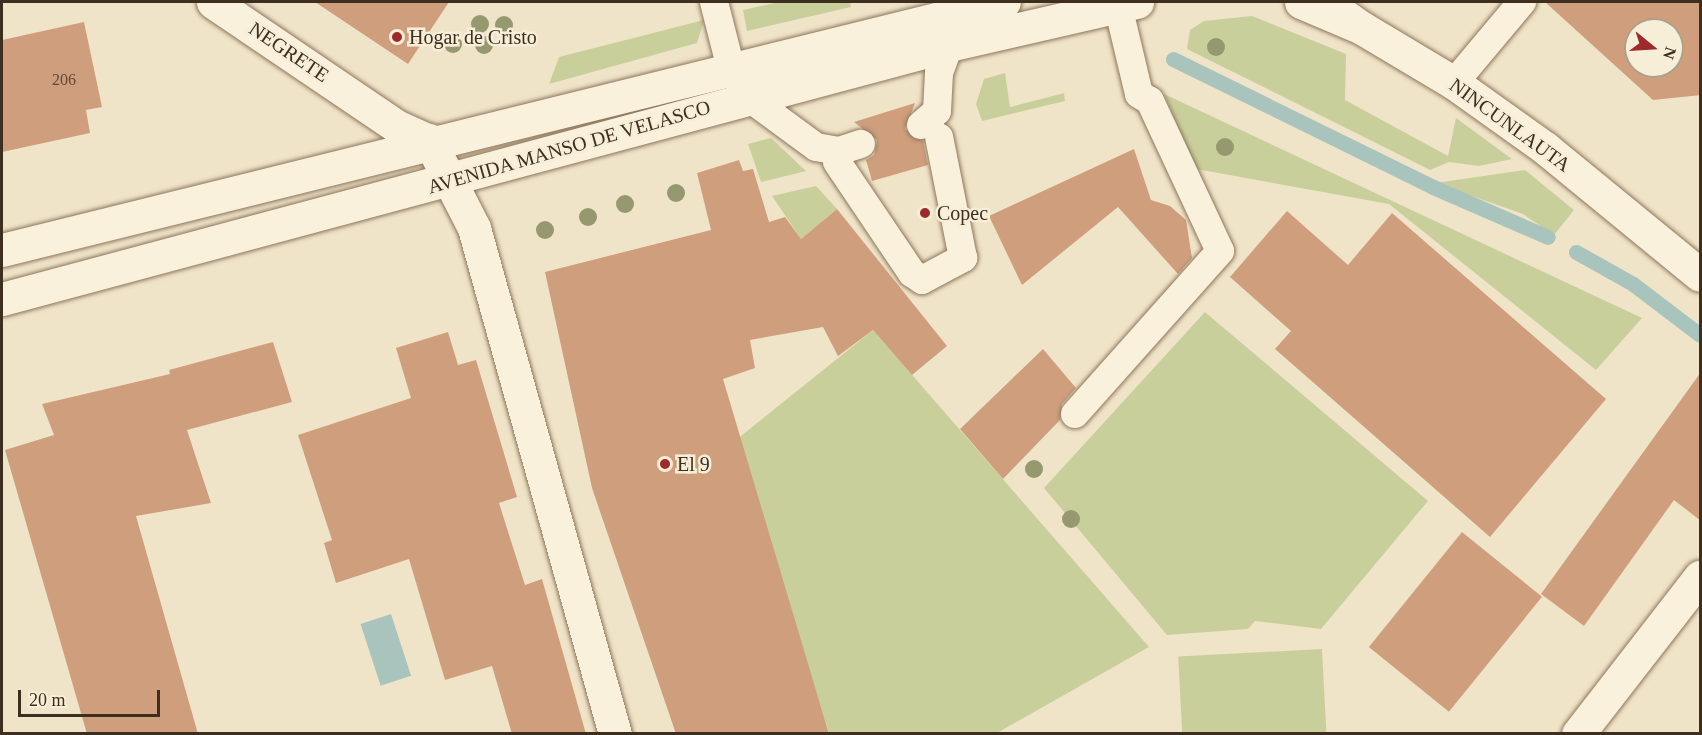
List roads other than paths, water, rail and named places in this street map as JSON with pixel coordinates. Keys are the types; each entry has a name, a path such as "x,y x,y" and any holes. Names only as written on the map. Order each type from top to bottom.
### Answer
{"main road":[{"name":"NEGRETE","path":"213,2 365,103 429,140 510,165"},
{"name":"AVENIDA MANSO DE VELASCO","path":"2,250 730,65 1004,2"},
{"name":"NINCUNLAUTA","path":"1301,2 1362,28 1454,83 1545,148 1701,275"},
{"path":"1325,2 1362,28"},
{"name":"AVENIDA MANSO DE VELASCO","path":"2,299 510,165 748,98 949,45 1124,3"},
{"path":"352,160 363,135 365,103"},
{"path":"429,140 474,228 496,300 615,734"},
{"path":"1578,734 1701,577"}],"lane":[{"path":"714,2 730,65 748,98 827,154 912,273 922,280 963,258 931,130 939,74 949,45"},
{"path":"1454,83 1522,2"},
{"path":"1076,414 1220,251 1150,101 1139,94 1124,3"},
{"path":"827,154 839,151 864,156"}],"water":[{"path":"391,614 411,676 381,686 361,624"}],"waterway":[{"path":"1173,59 1433,187 1548,237"},
{"path":"1576,252 1633,284 1700,335"}],"place":[{"name":"Hogar de Cristo","path":"397,37"},
{"name":"Copec","path":"925,213"},
{"name":"El 9","path":"665,464"}]}
